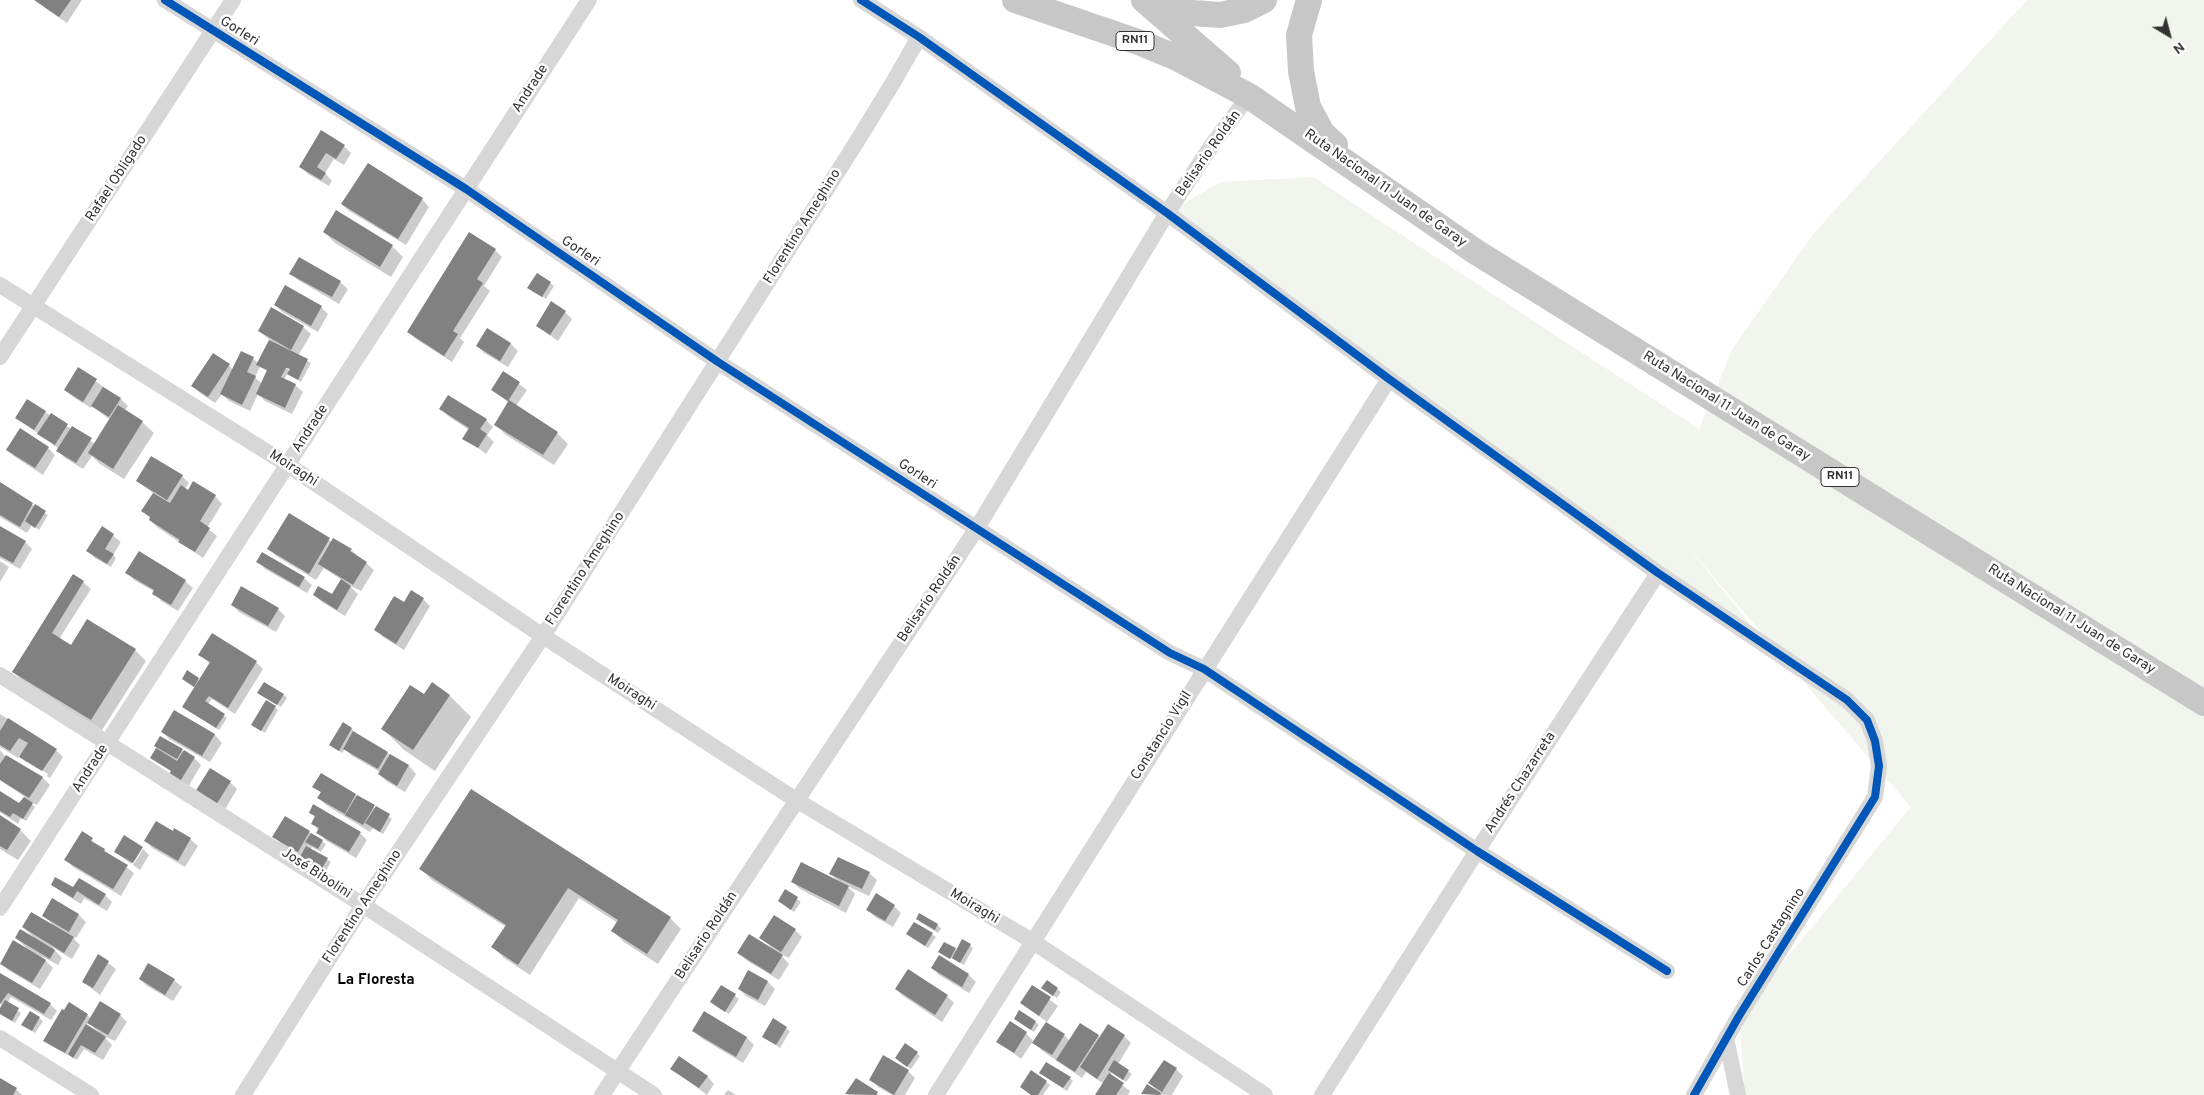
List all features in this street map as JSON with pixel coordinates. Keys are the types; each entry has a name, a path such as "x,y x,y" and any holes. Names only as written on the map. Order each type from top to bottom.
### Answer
{"highway":[{"name":"Ruta Nacional 11 Juan de Garay","path":"1015,0 1141,43 1177,58 1250,96 1476,252 2204,702"},
{"name":"Ruta Nacional 11 Juan de Garay","path":"1145,0 1280,117"},
{"path":"1145,0 1193,13 1220,15 1244,10 1261,1"},
{"path":"1309,0 1299,35 1301,71 1308,107 1322,133 1374,181"}],"street":[{"name":"Gorleri","path":"165,0 466,189 718,362 1170,653 1204,669 1477,850 1667,971"},
{"name":"Rafael Obligado","path":"0,357 234,0"},
{"name":"Andrade","path":"0,908 589,0"},
{"path":"861,0 919,37 1168,214 1389,379 1658,573"},
{"name":"Florentino Ameghino","path":"243,1095 364,905 544,636 894,81 919,37"},
{"name":"Belisario Roldán","path":"602,1095 977,528 1168,214 1214,142 1250,96"},
{"name":"Moiraghi","path":"0,285 288,465 544,636 796,800 1032,941 1265,1095"},
{"name":"Constancio Vigil","path":"936,1095 1389,379"},
{"name":"Carlos Castagnino","path":"1658,573 1847,700 1866,720 1875,741 1879,766 1875,797 1726,1038 1694,1095"},
{"name":"Andrés Chazarreta","path":"1322,1095 1477,850 1658,573"},
{"name":"José Bibolini","path":"0,675 109,742 364,905 654,1095"},
{"path":"0,1038 91,1095"},
{"path":"1726,1038 1738,1095"}],"shaded area":[{"path":"2027,0 2204,0 2204,1095 1745,1095 1739,1016 1911,807 1682,540 1769,647 1167,213 1221,182 1313,177 1699,429 1733,348 1814,233"}],"building":[{"path":"34,0 71,0 59,17"},
{"path":"321,130 345,145 336,159 326,153 317,167 326,173 321,180 299,167"},
{"path":"368,163 423,198 398,239 341,204"},
{"path":"336,210 393,245 380,267 323,232"},
{"path":"469,232 496,249 477,279 483,283 453,331 458,334 444,356 407,332"},
{"path":"299,257 341,281 332,297 289,274"},
{"path":"537,273 551,282 542,297 527,288"},
{"path":"285,285 322,306 311,326 274,305"},
{"path":"551,301 566,311 550,335 536,326"},
{"path":"271,307 304,326 291,350 258,331"},
{"path":"487,328 511,343 500,361 476,346"},
{"path":"269,340 308,359 298,380 287,374 290,369 286,368 281,377 296,384 285,408 256,394 267,370 256,365"},
{"path":"241,351 254,357 247,372 256,376 242,405 220,394"},
{"path":"213,353 230,364 208,397 191,386"},
{"path":"78,367 97,379 83,402 64,390"},
{"path":"503,371 520,382 508,401 491,390"},
{"path":"103,387 121,398 109,417 91,406"},
{"path":"448,395 487,419 480,429 487,434 478,448 462,439 469,428 439,409"},
{"path":"27,399 46,411 34,430 15,418"},
{"path":"509,400 558,432 543,455 494,425"},
{"path":"118,405 143,421 113,469 88,453"},
{"path":"51,413 68,424 55,445 37,434"},
{"path":"72,426 92,438 76,463 56,451"},
{"path":"20,428 49,447 35,468 6,450"},
{"path":"151,456 183,475 167,500 136,481"},
{"path":"193,481 216,495 200,521 210,528 195,552 149,520 150,517 141,511 153,493 170,503 181,485 188,490"},
{"path":"0,482 33,503 20,527 0,515"},
{"path":"35,504 46,511 35,528 25,521"},
{"path":"289,513 330,538 309,574 267,549"},
{"path":"0,526 26,541 13,563 0,556"},
{"path":"102,526 114,534 105,549 114,554 107,564 86,551"},
{"path":"333,538 352,549 350,551 367,562 353,585 318,564"},
{"path":"139,551 186,580 171,605 152,594 154,590 125,573"},
{"path":"262,552 305,577 299,587 256,562"},
{"path":"73,574 84,581 52,633 71,645 87,619 136,649 91,720 12,672"},
{"path":"341,579 351,586 337,610 313,595 318,586 332,594"},
{"path":"241,586 279,608 268,626 231,605"},
{"path":"411,590 424,598 396,644 374,630 394,596 404,602"},
{"path":"212,633 257,661 228,708 209,696 205,701 225,714 216,728 182,707 210,662 198,655"},
{"path":"187,670 199,678 194,687 182,679"},
{"path":"264,682 284,694 277,705 257,693"},
{"path":"432,682 450,695 413,750 381,729 410,685 424,694"},
{"path":"266,700 276,706 261,731 251,725"},
{"path":"174,710 215,734 202,756 161,732"},
{"path":"8,718 57,749 42,771 19,757 28,743 19,738 10,751 0,745 0,731"},
{"path":"343,722 352,728 339,751 329,745"},
{"path":"353,731 388,752 378,769 343,749"},
{"path":"160,736 183,749 177,759 154,746"},
{"path":"156,748 177,761 184,750 195,757 179,783 168,776 171,771 150,758"},
{"path":"390,754 409,765 397,786 378,774"},
{"path":"6,755 43,777 29,798 0,780 0,764"},
{"path":"210,768 231,781 216,805 195,792"},
{"path":"321,773 356,794 345,814 317,798 321,792 312,787"},
{"path":"471,789 671,917 647,954 611,931 618,920 568,888 518,965 491,947 506,925 419,869"},
{"path":"0,791 19,803 24,797 33,803 23,819 13,813 10,817 0,811"},
{"path":"357,795 375,805 363,825 345,815"},
{"path":"313,804 361,832 349,852 316,833 319,828 311,824 315,816 309,813"},
{"path":"376,806 390,814 380,832 365,823"},
{"path":"0,815 21,829 7,850 0,846"},
{"path":"285,816 310,831 298,852 272,837"},
{"path":"156,821 173,831 174,828 191,838 178,861 144,841"},
{"path":"82,831 93,838 91,841 105,849 104,851 128,865 113,889 64,860"},
{"path":"311,833 323,840 318,849 305,842"},
{"path":"124,835 143,847 133,863 114,852"},
{"path":"306,846 328,858 321,870 300,857"},
{"path":"838,857 870,872 862,889 829,874"},
{"path":"801,862 849,886 839,906 791,882"},
{"path":"55,877 73,887 79,878 106,894 99,905 77,891 73,898 51,885"},
{"path":"785,889 798,897 791,910 778,901"},
{"path":"876,893 895,905 885,921 866,910"},
{"path":"52,898 79,914 69,932 42,916"},
{"path":"31,912 74,937 64,953 22,927"},
{"path":"919,913 938,924 935,930 916,919"},
{"path":"774,915 796,929 781,952 759,938"},
{"path":"914,922 933,933 925,946 906,934"},
{"path":"20,929 55,950 50,959 15,938"},
{"path":"749,934 783,955 771,974 737,953"},
{"path":"962,939 971,944 960,963 952,958"},
{"path":"13,940 46,960 32,983 0,964"},
{"path":"944,942 956,948 950,959 938,952"},
{"path":"98,954 109,961 93,988 82,982"},
{"path":"939,955 969,974 962,987 931,968"},
{"path":"148,963 175,979 165,995 139,979"},
{"path":"908,969 948,995 935,1015 895,989"},
{"path":"748,970 768,981 758,1000 738,989"},
{"path":"0,973 51,1003 44,1014 8,993 0,1004"},
{"path":"1047,980 1058,988 1053,996 1041,988"},
{"path":"721,985 736,994 725,1012 710,1002"},
{"path":"1032,985 1051,997 1039,1016 1020,1003"},
{"path":"5,1000 19,1008 12,1021 0,1014 0,1008"},
{"path":"100,1001 121,1014 108,1035 87,1023"},
{"path":"69,1002 88,1014 65,1053 43,1041 62,1009 64,1010"},
{"path":"1019,1010 1036,1021 1031,1030 1014,1019"},
{"path":"30,1011 40,1017 32,1031 21,1025"},
{"path":"704,1011 747,1037 736,1057 692,1031"},
{"path":"773,1018 787,1027 776,1045 762,1037"},
{"path":"1010,1021 1027,1032 1014,1053 996,1042"},
{"path":"1046,1022 1065,1034 1052,1055 1032,1043"},
{"path":"1080,1023 1099,1035 1075,1072 1056,1060"},
{"path":"86,1024 106,1037 95,1053 81,1045 73,1058 68,1054"},
{"path":"1108,1024 1125,1035 1097,1079 1080,1067"},
{"path":"905,1043 918,1052 907,1067 895,1058"},
{"path":"883,1055 909,1070 894,1095 869,1080"},
{"path":"679,1056 708,1076 699,1088 670,1069"},
{"path":"1114,1060 1129,1070 1123,1080 1108,1070"},
{"path":"1164,1060 1177,1068 1162,1092 1148,1083"},
{"path":"1046,1062 1071,1077 1063,1088 1039,1073"},
{"path":"1031,1070 1047,1081 1038,1095 1031,1095 1020,1087"},
{"path":"1109,1073 1124,1083 1116,1095 1095,1095"},
{"path":"0,1078 17,1088 13,1095 0,1095"},
{"path":"856,1078 878,1092 876,1095 845,1094"},
{"path":"1147,1084 1161,1093 1160,1095 1141,1094"}],"cycle path":[{"path":"165,0 466,189 718,362 1170,653 1204,669 1477,851 1667,971"},
{"path":"861,0 919,37 1167,213 1389,379 1658,573 1847,700 1867,720 1875,741 1879,766 1875,797 1739,1016 1694,1095"}],"district":[{"name":"La Floresta","path":"376,981"}]}
